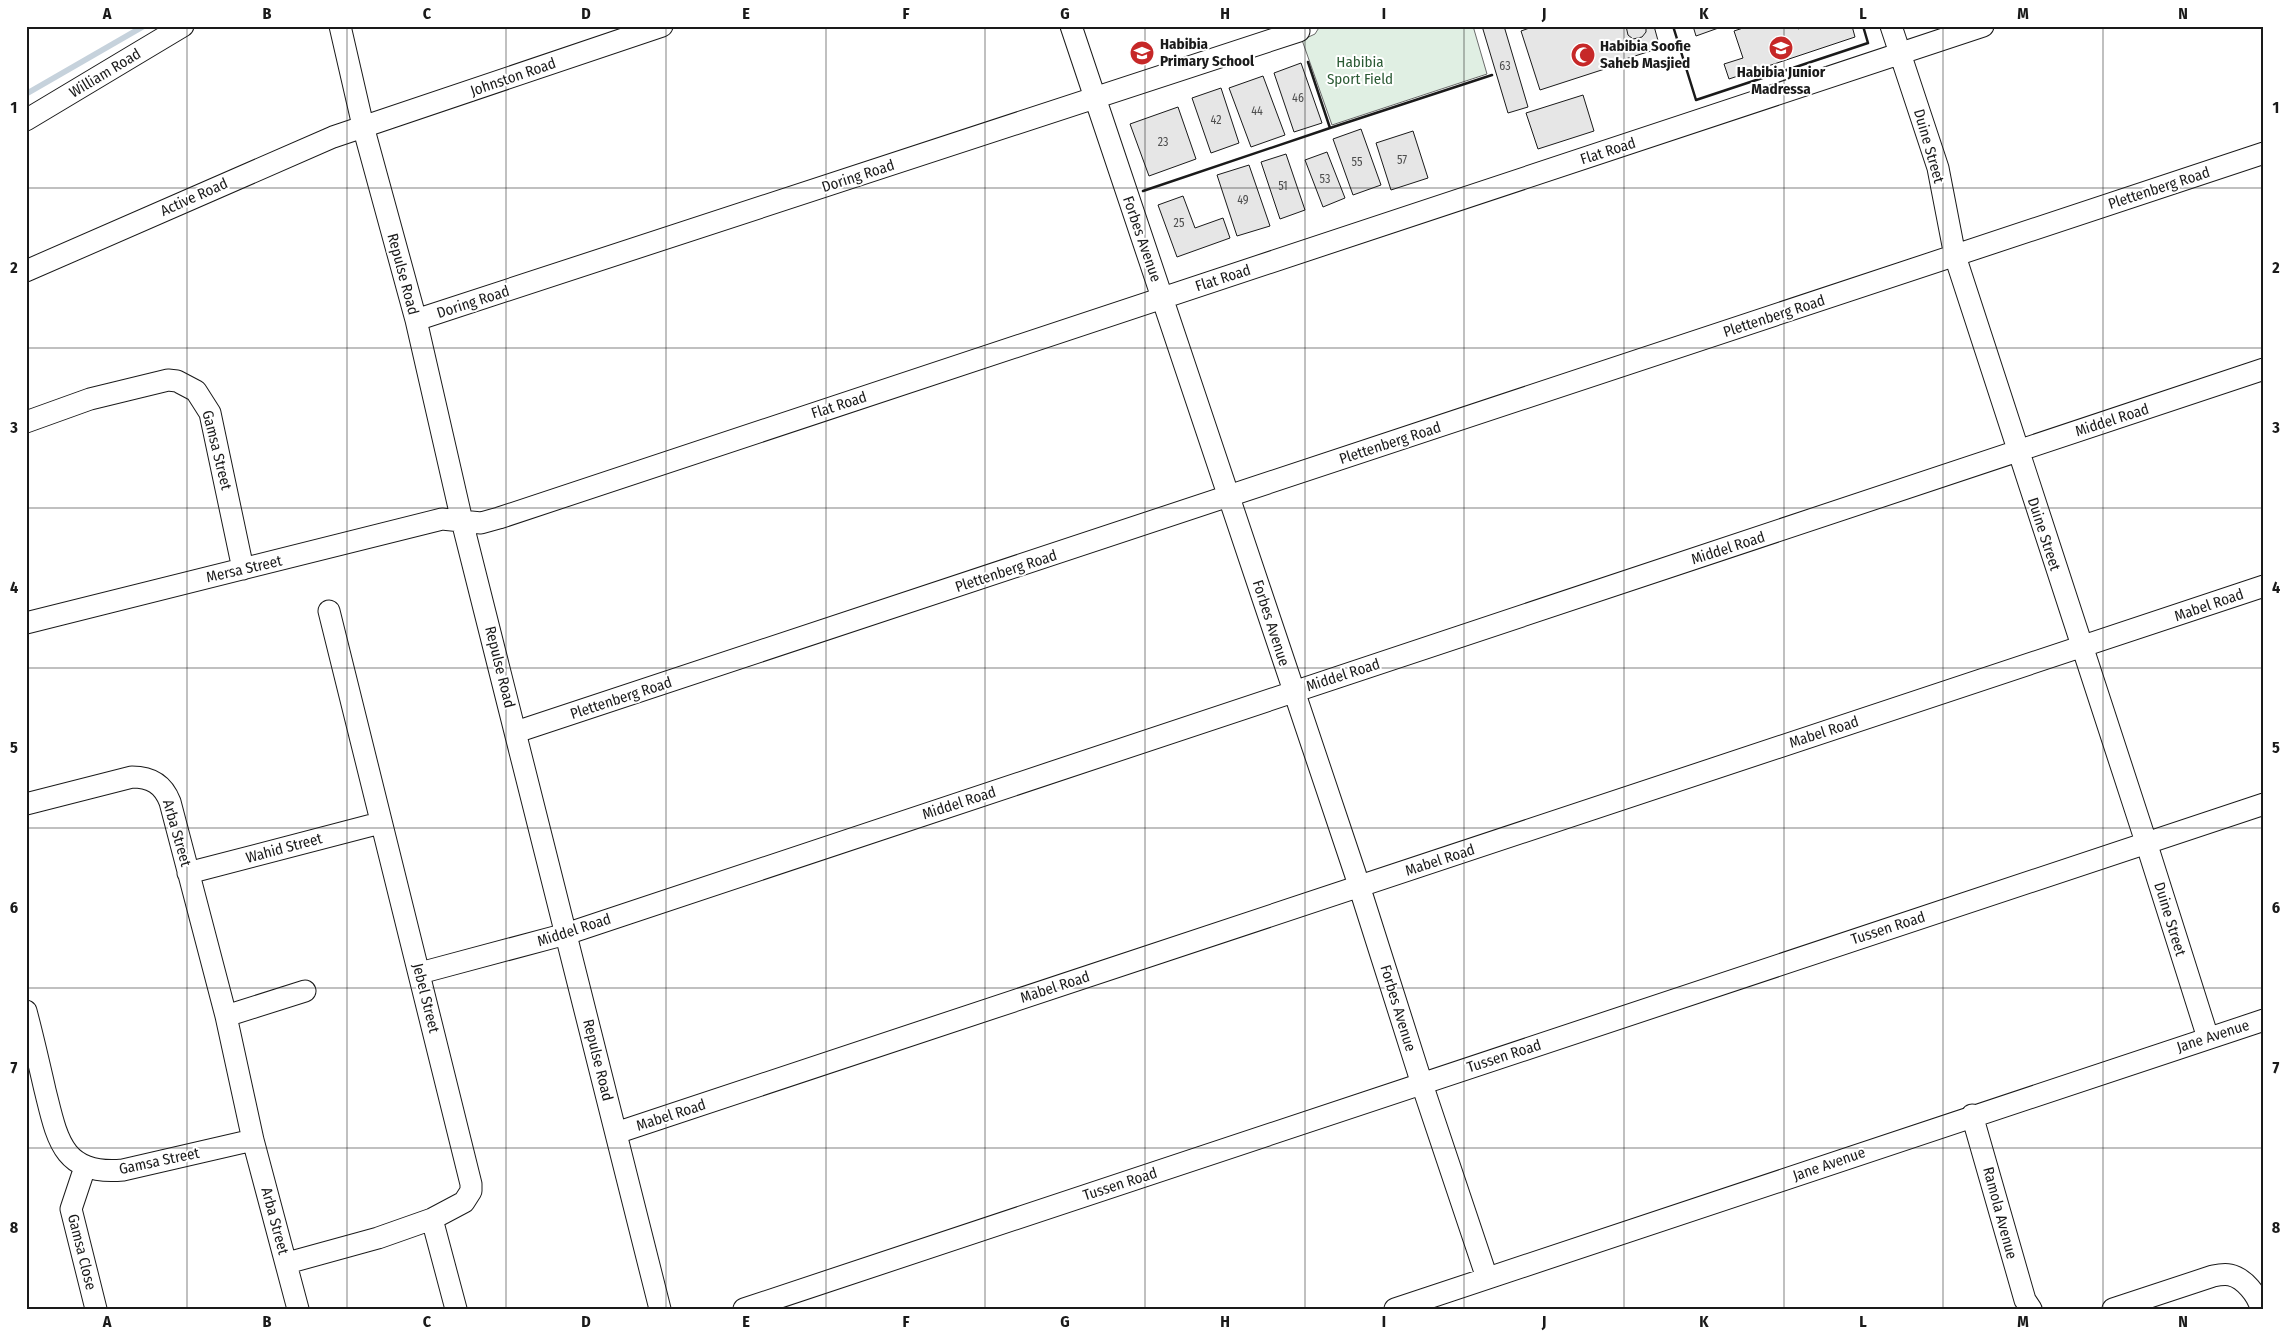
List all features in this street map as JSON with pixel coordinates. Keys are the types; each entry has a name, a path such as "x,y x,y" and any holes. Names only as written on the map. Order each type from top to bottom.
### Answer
{"street":[{"name":"William Road","path":"26,120 183,26"},
{"name":"Repulse Road","path":"340,26 363,126 416,320 462,521 660,1309"},
{"name":"Johnston Road","path":"363,126 384,121 662,26"},
{"name":"Forbes Avenue","path":"1071,26 1360,886 1422,1084 1487,1278"},
{"name":"Duine Street","path":"1891,26 1938,168 1955,256 2208,1038"},
{"name":"Flat Road","path":"462,521 481,523 499,518 1983,26"},
{"name":"Doring Road","path":"416,320 1299,31"},
{"name":"Active Road","path":"26,271 255,170 363,126"},
{"name":"Plettenberg Road","path":"516,732 2264,153"},
{"name":"Middel Road","path":"420,973 566,934 2264,369"},
{"name":"Gamsa Street","path":"26,422 90,399 168,380 177,381 196,391 210,413 243,568"},
{"name":"Mersa Street","path":"26,623 442,519 462,521"},
{"name":"Mabel Road","path":"616,1133 2264,586"},
{"name":"Jebel Street","path":"287,1263 378,1238 432,1219 464,1202 471,1190 420,973 380,823 329,611"},
{"name":"Arba Street","path":"26,804 132,777 149,779 159,786 167,796 226,1016 253,1140 298,1309"},
{"name":"Tussen Road","path":"744,1309 2264,804"},
{"name":"Wahid Street","path":"188,873 380,823"},
{"path":"226,1016 305,991"},
{"path":"26,1011 56,1134 69,1155 84,1167"},
{"name":"Jane Avenue","path":"1395,1309 2264,1020"},
{"name":"Ramola Avenue","path":"1972,1116 2025,1300 2031,1309"},
{"name":"Gamsa Street","path":"84,1167 101,1170 123,1170 253,1140"},
{"name":"Gamsa Close","path":"84,1167 71,1209 96,1309"},
{"path":"432,1219 456,1309"},
{"path":"2113,1309 2213,1276 2230,1274 2247,1284 2260,1302 2261,1309"}],"green space":[{"name":"Habibia Sport Field","path":"1320,26 1473,26 1487,74 1332,125 1302,40 1315,34"}],"building":[{"path":"1482,26 1504,26 1528,107 1508,113"},
{"name":"Habibia Soofie Saheb Masjied","path":"1535,26 1654,26 1660,48 1616,62 1617,65 1540,90 1521,31"},
{"path":"1626,26 1646,26 1646,32 1642,37 1633,39 1628,35"},
{"path":"1693,26 1724,26 1696,36"},
{"name":"Habibia Junior Madressa","path":"1749,26 1797,26 1798,29 1806,26 1852,26 1855,37 1729,79 1724,64 1743,58 1734,31"},
{"path":"1301,63 1322,123 1294,132 1274,73"},
{"path":"1263,76 1285,135 1251,147 1229,88"},
{"path":"1221,88 1239,143 1211,153 1192,98"},
{"path":"1583,95 1594,131 1538,149 1526,113"},
{"path":"1178,107 1196,159 1149,176 1130,124"},
{"path":"1361,129 1381,185 1353,195 1333,139"},
{"path":"1413,131 1428,178 1391,190 1376,143"},
{"path":"1327,152 1345,198 1323,207 1305,160"},
{"path":"1286,154 1305,210 1280,219 1261,162"},
{"path":"1249,165 1270,226 1237,236 1217,175"},
{"path":"1183,196 1195,228 1223,218 1230,238 1177,257 1158,205"}],"waterway":[{"path":"26,94 144,26"}],"wall":[{"path":"1673,26 1696,100 1868,43 1863,26"},
{"path":"1308,62 1330,128 1492,75"},
{"path":"1143,191 1330,128"}],"place":[{"name":"Habibia Junior Madressa","path":"1781,48"},
{"name":"Habibia Primary School","path":"1142,53"},
{"name":"Habibia Soofie Saheb Masjied","path":"1583,55"}]}
